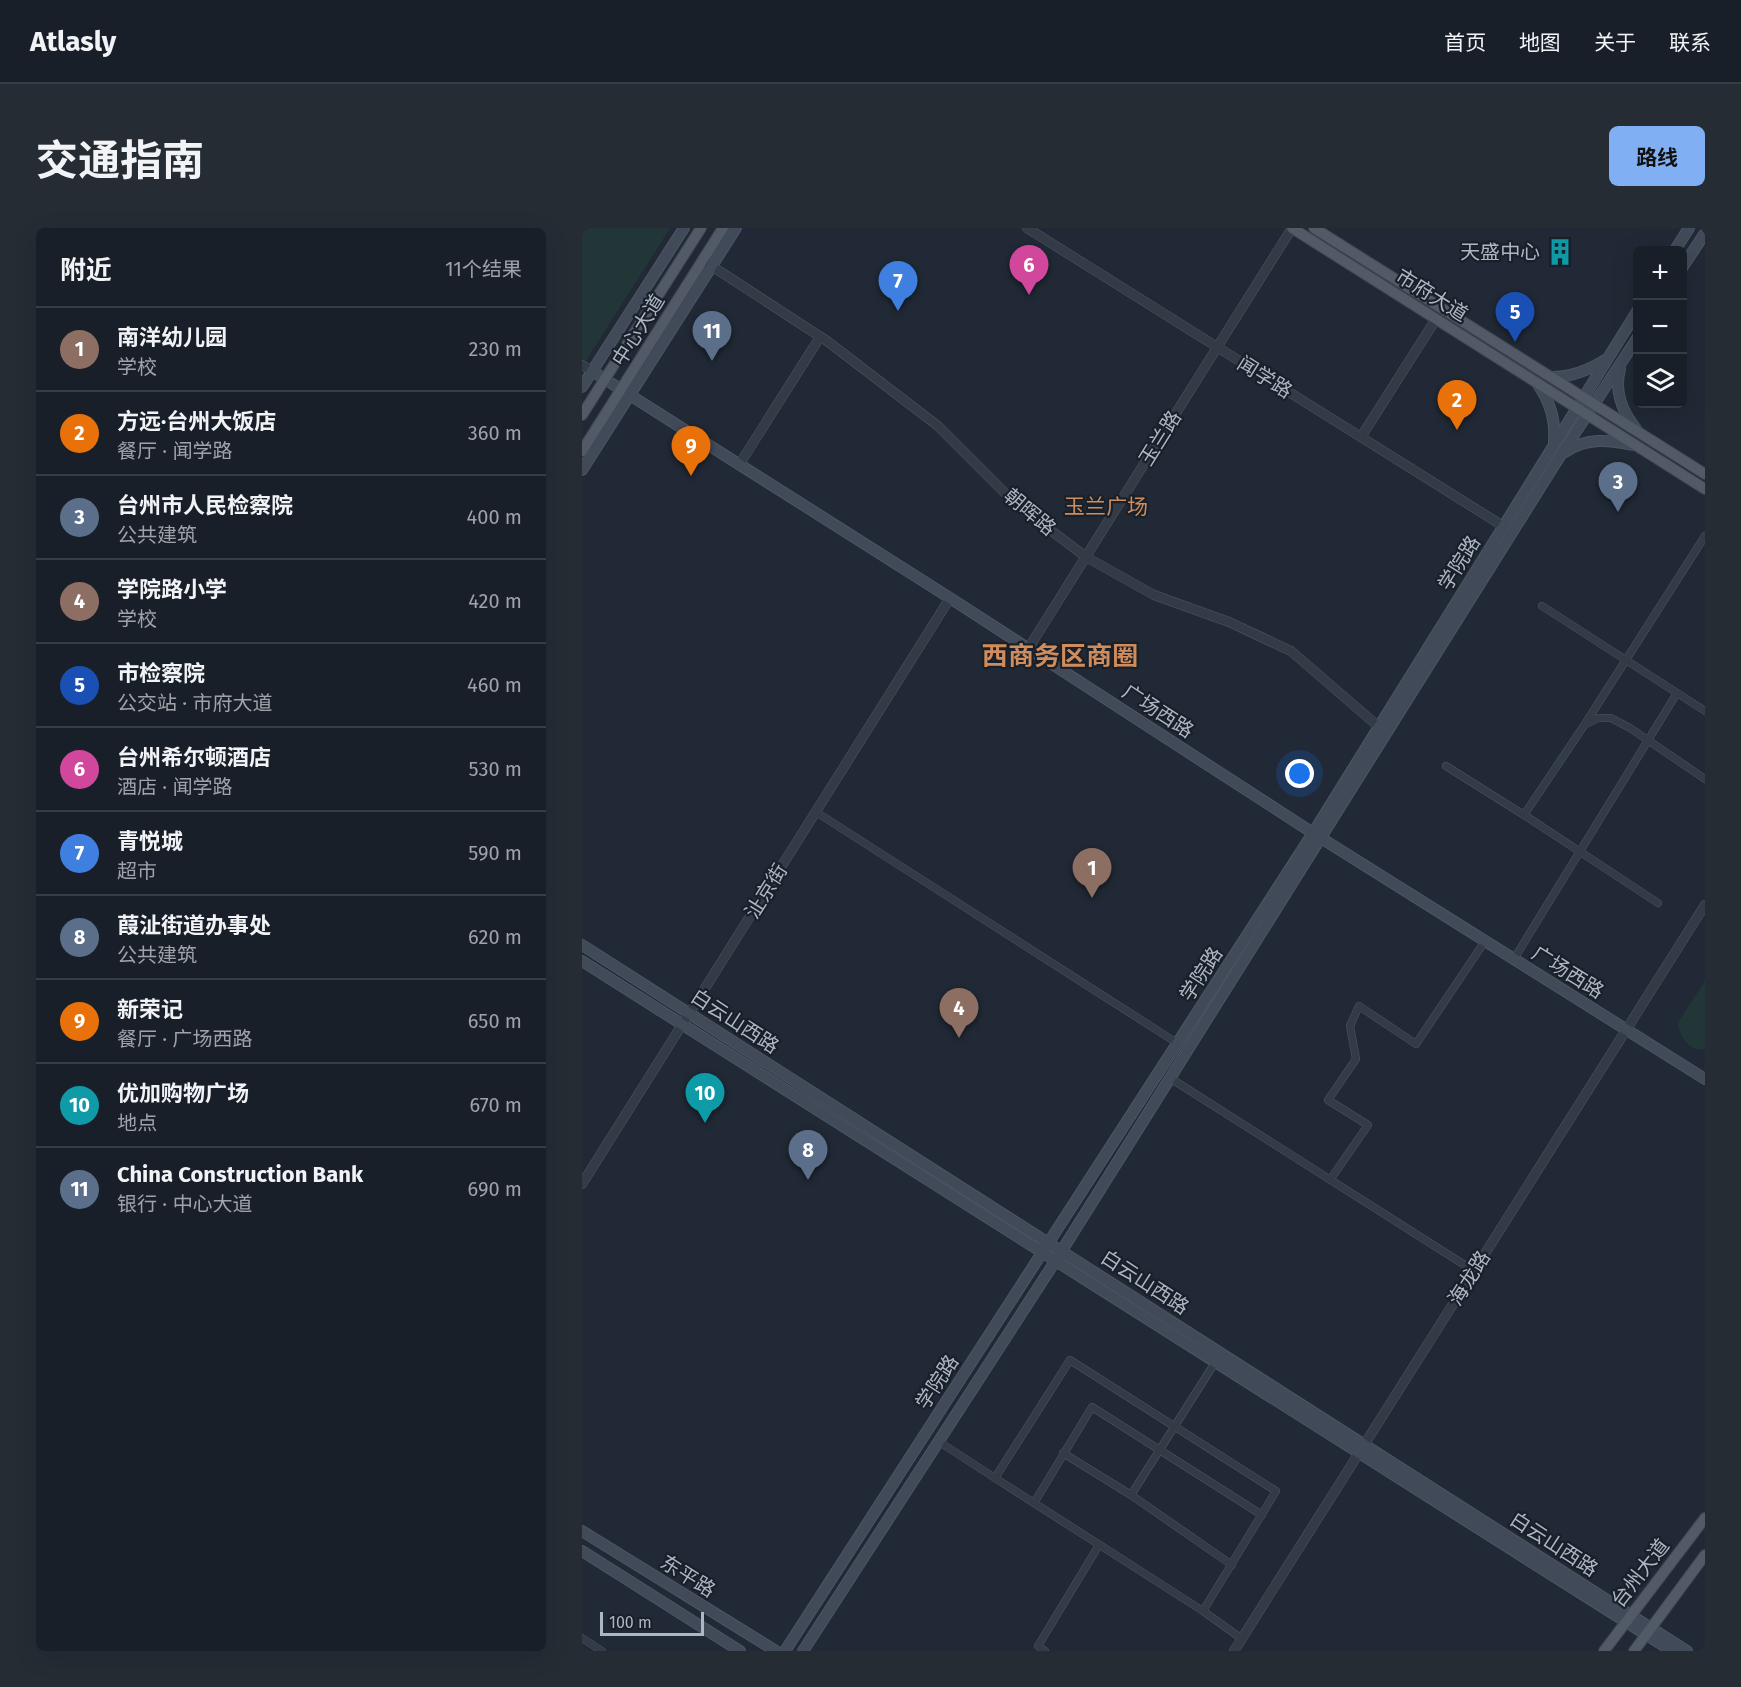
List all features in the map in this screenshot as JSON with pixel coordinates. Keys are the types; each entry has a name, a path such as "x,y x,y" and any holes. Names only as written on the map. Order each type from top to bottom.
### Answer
{"main road":[{"path":"582,387 684,228"},
{"name":"中心大道","path":"582,415 701,228"},
{"name":"中心大道","path":"582,451 625,393 707,263 723,228"},
{"path":"707,263 736,228"},
{"name":"市府大道","path":"1292,228 1705,489"},
{"name":"市府大道","path":"1314,228 1705,474"},
{"path":"1678,246 1689,228"},
{"path":"1687,262 1705,233"},
{"name":"学院路","path":"785,1651 1177,1043 1317,836 1378,727 1633,318"},
{"name":"学院路","path":"802,1651 1058,1255 1170,1078 1317,836 1633,344"},
{"path":"1552,377 1562,377 1583,371 1607,358"},
{"path":"1624,358 1619,371 1618,396 1623,410 1636,430"},
{"name":"广场西路","path":"592,371 950,598 1317,836 1705,1079"},
{"path":"1536,382 1546,396 1553,417 1553,445"},
{"path":"582,470 625,393"},
{"path":"1560,456 1581,443 1593,440 1636,445"},
{"name":"白云山西路","path":"582,945 690,1013 1216,1361 1362,1448"},
{"name":"白云山西路","path":"582,961 1046,1247"},
{"name":"白云山西路","path":"1058,1255 1648,1631 1687,1651"},
{"name":"台州大道","path":"1604,1651 1705,1518"},
{"name":"东平路","path":"582,1531 776,1651"},
{"name":"东平路","path":"582,1551 740,1651"},
{"name":"台州大道","path":"1634,1651 1705,1555"},
{"path":"1691,1574 1705,1566"},
{"name":"白云山西路","path":"1648,1631 1672,1651"}],"street":[{"name":"闻学路","path":"1027,228 1503,526"},
{"name":"玉兰路","path":"1028,649 1292,228"},
{"name":"朝晖路","path":"707,263 820,337 938,426 1016,504 1086,557 1154,595 1229,622 1291,651 1378,727"},
{"path":"1361,437 1436,319"},
{"path":"739,465 820,337"},
{"path":"582,365 592,371"},
{"path":"1524,815 1705,536"},
{"name":"沚京街","path":"582,1184 950,598"},
{"path":"1542,606 1705,711"},
{"path":"1514,959 1677,693"},
{"path":"1585,724 1598,718 1611,718 1705,779"},
{"path":"1446,766 1658,903"},
{"path":"816,812 1177,1043"},
{"name":"海龙路","path":"1234,1651 1705,905"},
{"path":"1330,1180 1368,1125 1328,1100 1356,1059 1350,1026 1359,1006 1416,1044 1485,941"},
{"path":"1170,1078 1474,1271"},
{"path":"995,1478 1070,1360 1276,1491 1203,1611"},
{"path":"1131,1495 1216,1361"},
{"path":"1034,1503 1092,1407 1262,1515"},
{"path":"938,1441 1203,1611 1242,1639"},
{"path":"1064,1453 1131,1495 1232,1565"},
{"path":"1045,1651 1038,1646 1099,1545"},
{"path":"582,1638 598,1650"}],"shaded area":[{"path":"582,228 670,228 582,367"},
{"path":"1705,981 1705,1049 1699,1050 1686,1042 1677,1024"}],"place":[{"name":"天盛中心","path":"1560,252"},
{"name":"台州希尔顿酒店","path":"1029,295"},
{"name":"青悦城","path":"898,311"},
{"name":"市检察院","path":"1515,342"},
{"name":"China Construction Bank","path":"712,361"},
{"name":"方远·台州大饭店","path":"1457,430"},
{"name":"新荣记","path":"691,476"},
{"name":"台州市人民检察院","path":"1618,512"},
{"name":"南洋幼儿园","path":"1092,898"},
{"name":"学院路小学","path":"959,1038"},
{"name":"优加购物广场","path":"705,1123"},
{"name":"葭沚街道办事处","path":"808,1180"}],"district":[{"name":"玉兰广场","path":"1106,507"},
{"name":"西商务区商圈","path":"1060,656"}]}
